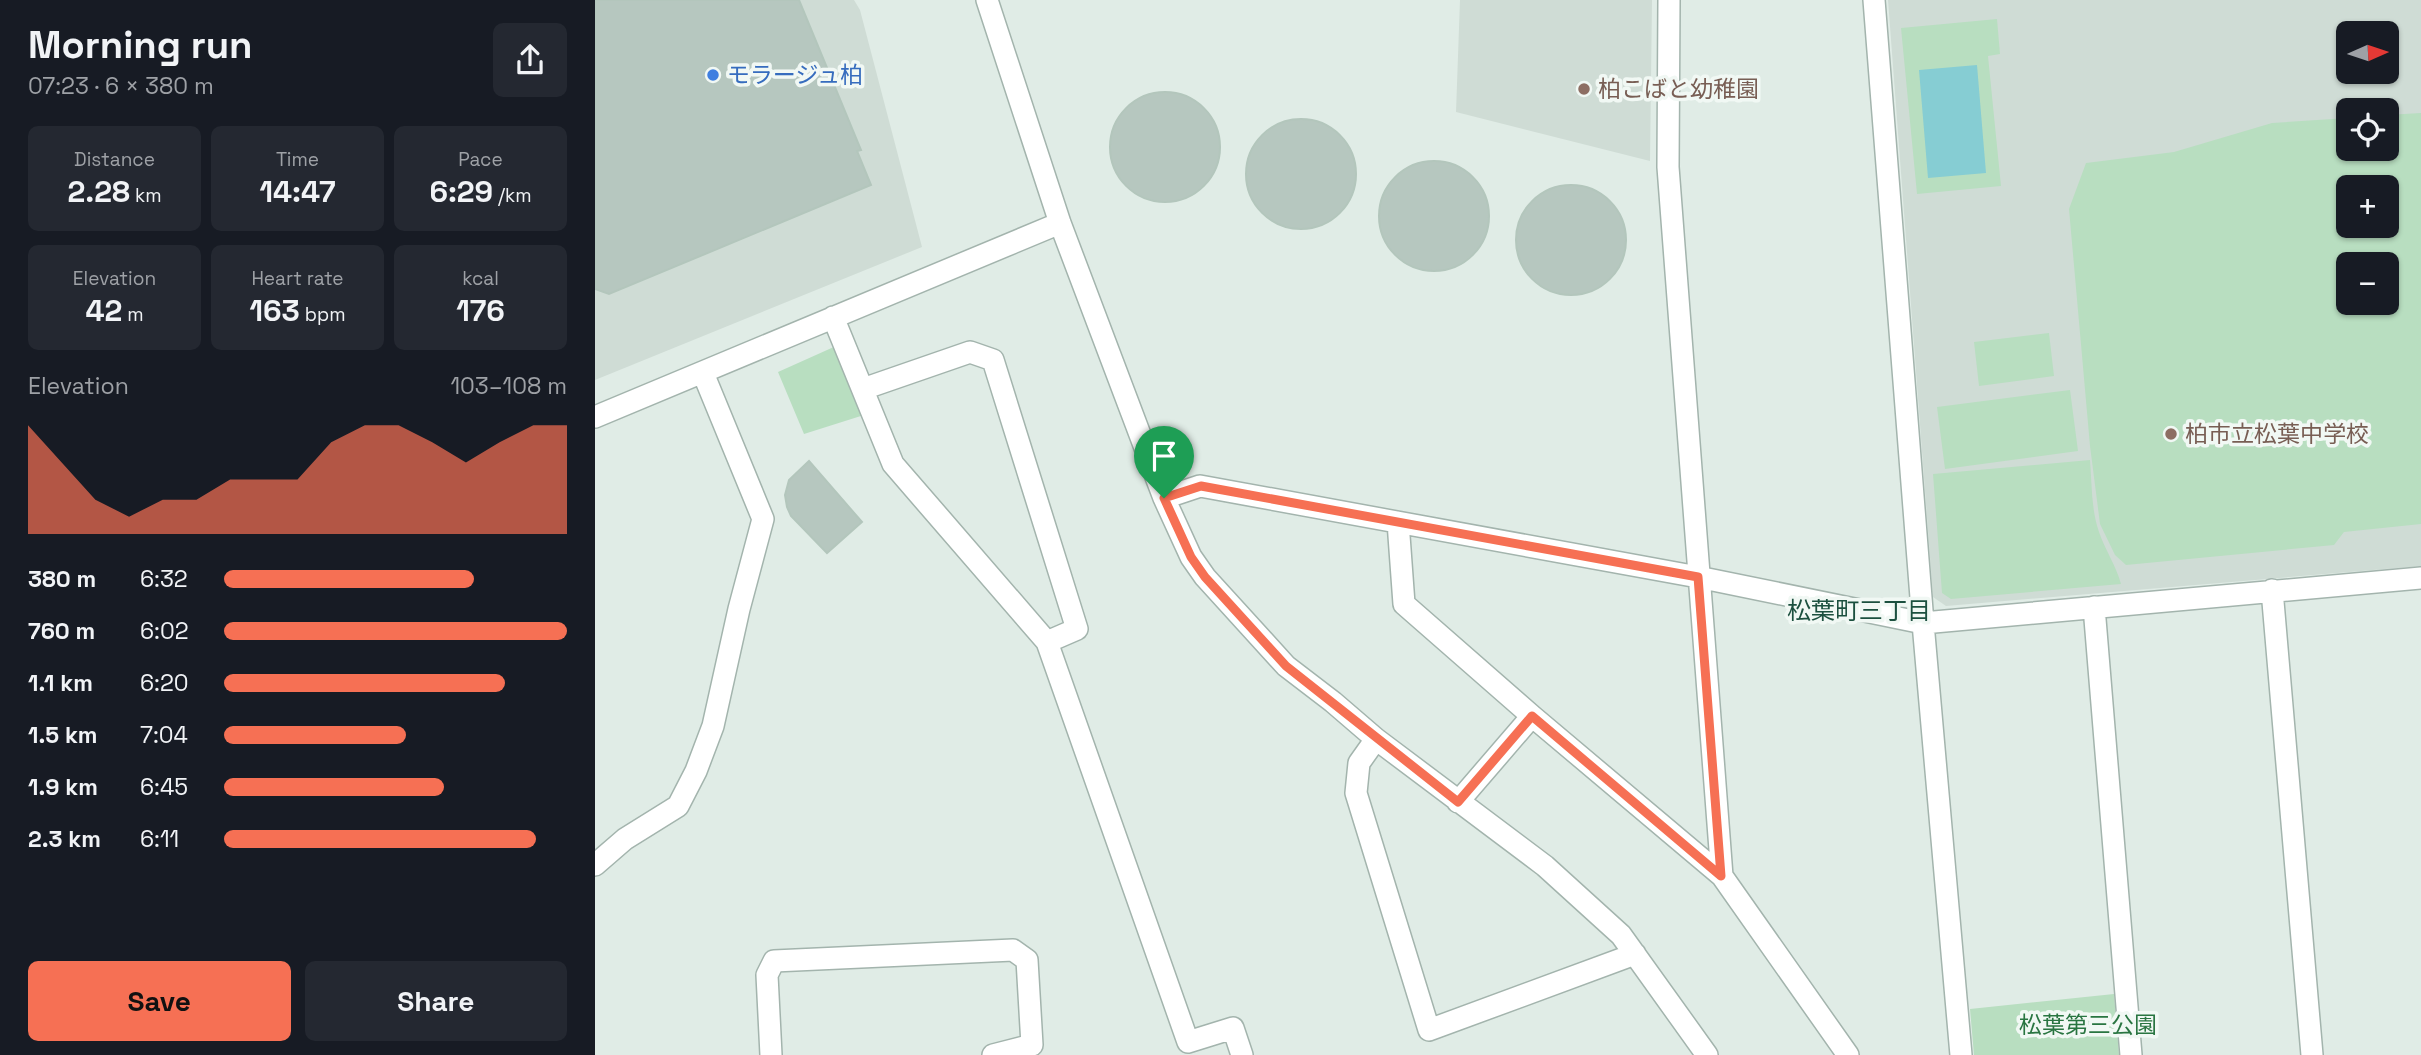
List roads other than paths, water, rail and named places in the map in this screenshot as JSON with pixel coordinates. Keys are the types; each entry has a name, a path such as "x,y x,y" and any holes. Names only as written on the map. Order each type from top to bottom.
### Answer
{"street":[{"path":"987,0 1060,223 1164,498 1191,557 1205,577 1286,666 1376,739 1545,866 1621,935 1707,1055"},
{"path":"1669,0 1668,167 1721,876"},
{"path":"1874,0 1923,623 1961,1055"},
{"path":"595,417 1060,223"},
{"path":"833,317 893,464 1048,642 1188,1042 1233,1028 1242,1055"},
{"path":"863,389 970,352 993,360 1077,629 1048,642"},
{"path":"595,865 625,839 678,806 696,771 713,726 739,609 763,519 703,373"},
{"path":"1164,498 1201,486 1698,577 1923,623 2421,578"},
{"path":"1398,522 1404,604 1721,876 1848,1055"},
{"path":"2272,590 2312,1055"},
{"path":"2094,607 2131,1055"},
{"path":"1458,802 1532,716"},
{"path":"1376,739 1359,763 1356,793 1429,1030 1635,954"},
{"path":"771,1055 767,975 774,961 1013,950 1027,960 1032,1045 993,1055"}],"water":[{"path":"1977,65 1986,173 1928,178 1919,70"}],"place":[{"name":"モラージュ柏","path":"713,75"},
{"name":"柏こばと幼稚園","path":"1584,89"},
{"name":"柏市立松葉中学校","path":"2171,434"}],"district":[{"name":"松葉町三丁目","path":"1859,611"}],"park label":[{"name":"松葉第三公園","path":"2088,1025"}]}
